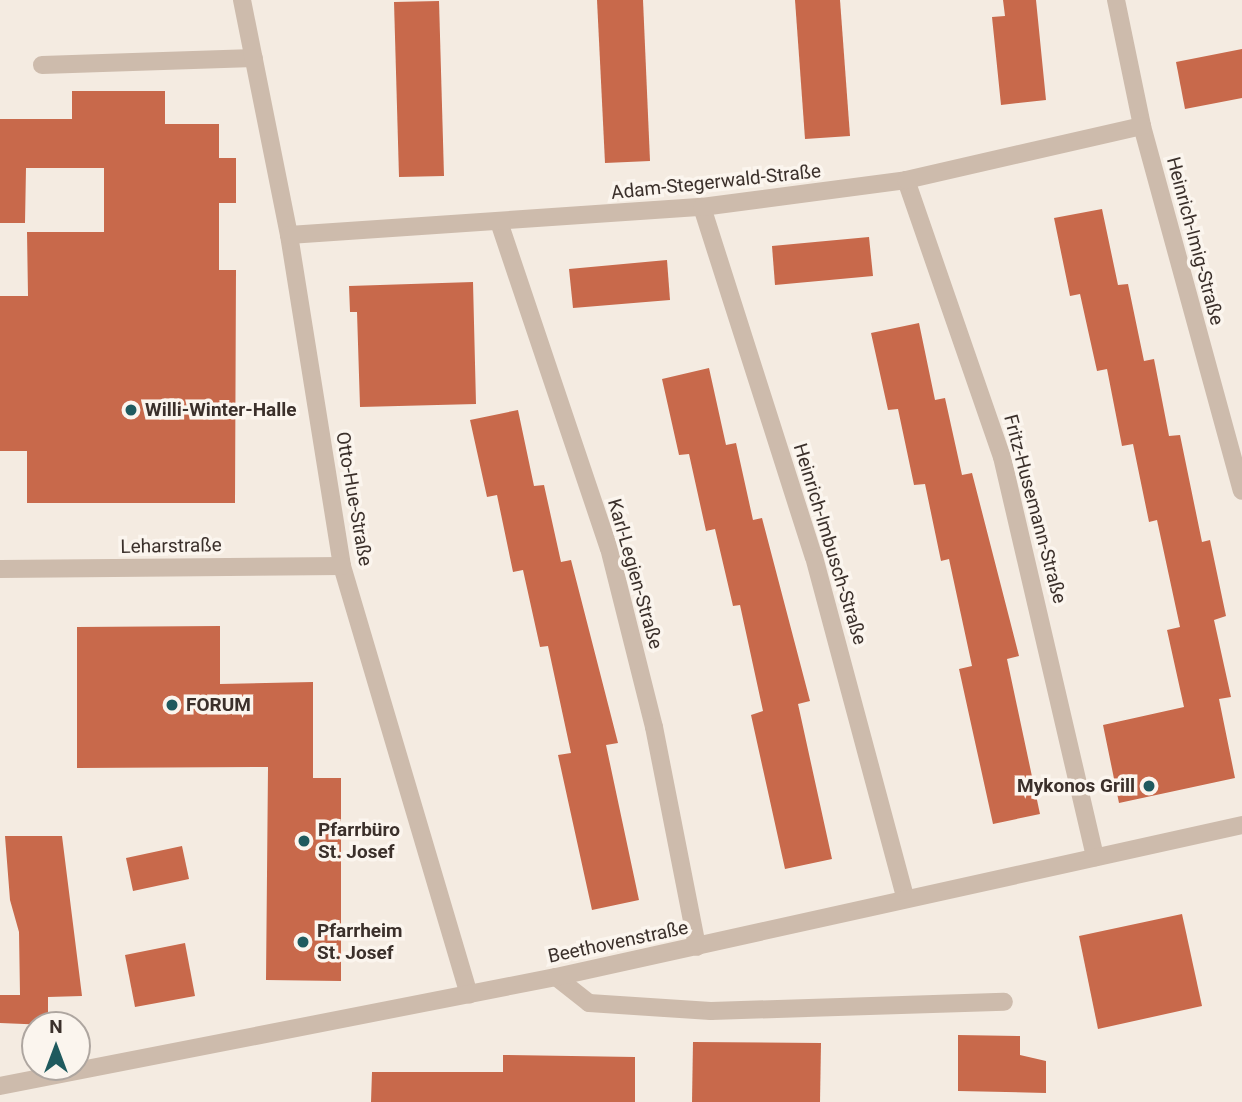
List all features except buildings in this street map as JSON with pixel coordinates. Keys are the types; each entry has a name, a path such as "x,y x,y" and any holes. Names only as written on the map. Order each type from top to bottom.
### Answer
{"street":[{"name":"Otto-Hue-Straße","path":"242,0 289,234 342,566 469,995"},
{"name":"Heinrich-Imig-Straße","path":"1116,0 1142,126 1242,491"},
{"path":"42,65 254,58"},
{"name":"Adam-Stegerwald-Straße","path":"289,234 702,207 906,180 1142,126"},
{"name":"Fritz-Husemann-Straße","path":"906,180 1002,457 1095,857"},
{"name":"Heinrich-Imbusch-Straße","path":"702,207 814,556 905,896"},
{"name":"Karl-Legien-Straße","path":"499,222 609,548 654,727 697,947"},
{"name":"Leharstraße","path":"0,569 342,566"},
{"name":"Beethovenstraße","path":"0,1086 556,977 697,947 905,896 1242,825"},
{"path":"556,977 589,1003 711,1011 1004,1002"}],"place":[{"name":"Willi-Winter-Halle","path":"131,410"},
{"name":"FORUM","path":"172,705"},
{"name":"Mykonos Grill","path":"1149,786"},
{"name":"Pfarrbüro St. Josef","path":"304,841"},
{"name":"Pfarrheim St. Josef","path":"303,942"}]}
